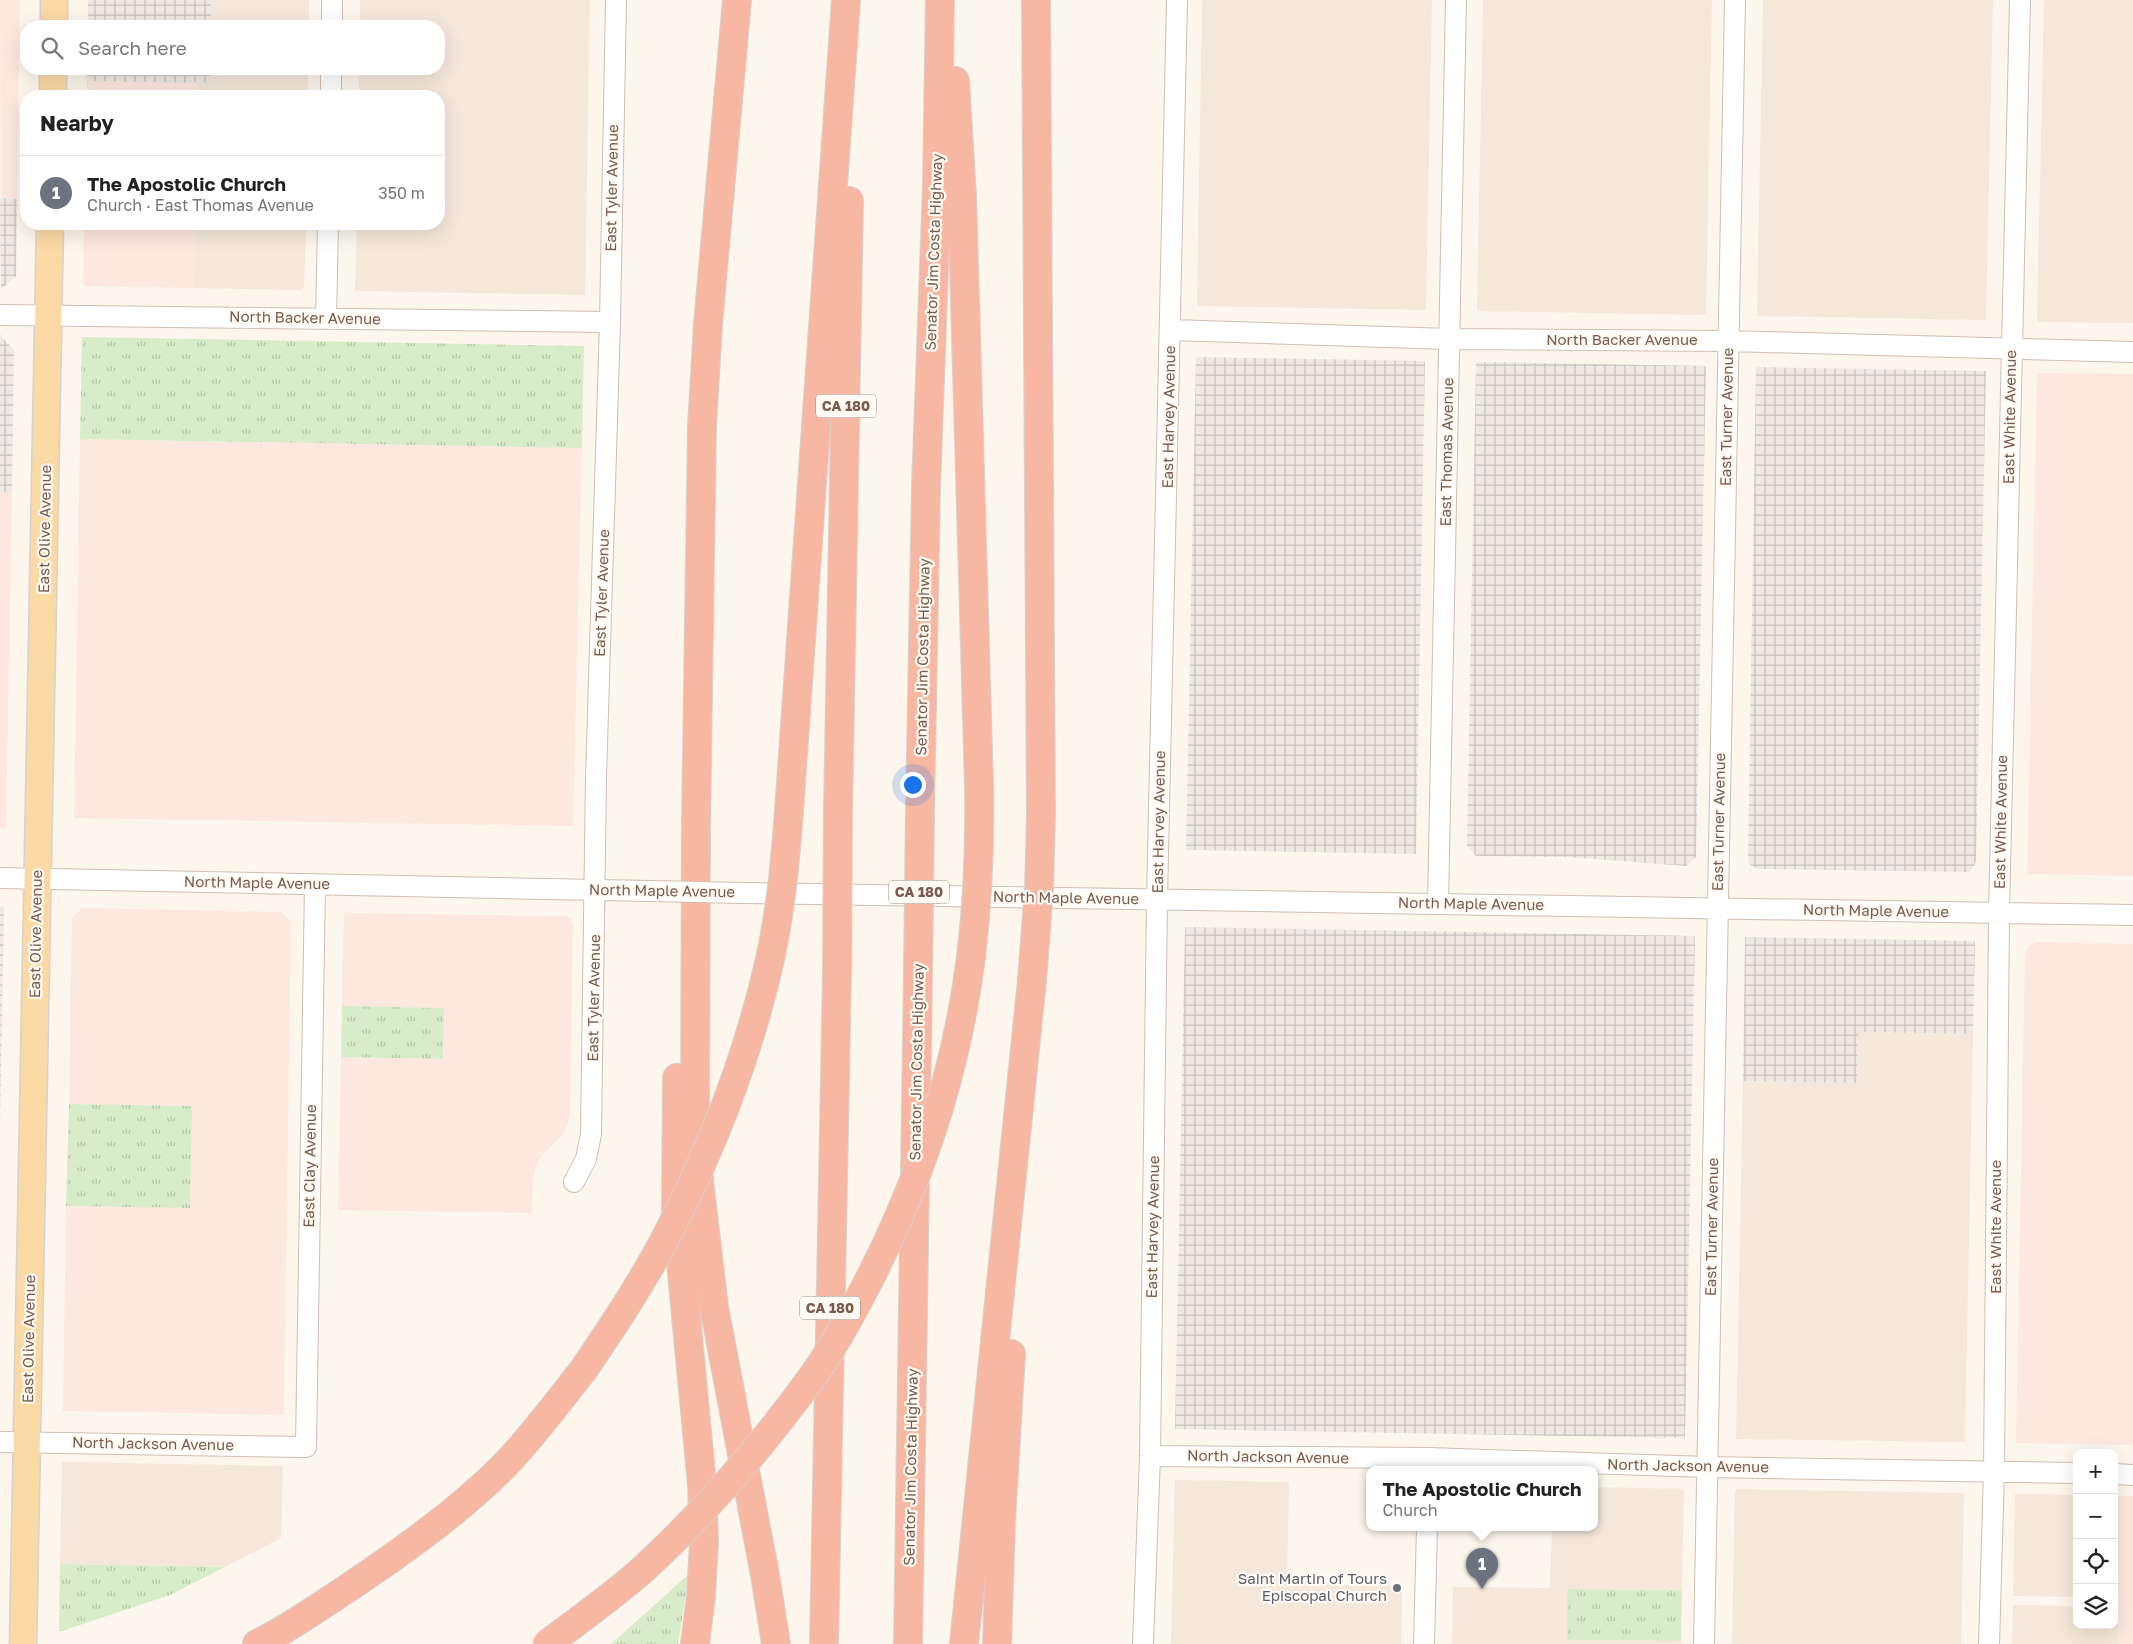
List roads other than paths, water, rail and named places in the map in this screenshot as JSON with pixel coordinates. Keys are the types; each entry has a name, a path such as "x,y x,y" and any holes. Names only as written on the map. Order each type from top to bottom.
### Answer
{"highway":[{"path":"726,108 728,0"},
{"path":"737,0 726,108 702,426 694,1064 698,1180 714,1307 766,1575 776,1644"},
{"path":"257,1644 308,1614 413,1543 503,1466 545,1419 584,1369 640,1283 665,1238 692,1185 741,1063 762,993 773,942 784,872 846,0"},
{"name":"CA 180","path":"824,1644 853,0"},
{"name":"Senator Jim Costa Highway","path":"908,1644 926,487 937,185 940,0"},
{"path":"548,1644 638,1573 685,1528 734,1476 816,1372 851,1314 885,1249 911,1189 953,1055 971,959 980,848 962,196 950,0"},
{"path":"998,1644 1001,1520 1042,815 1036,0"},
{"path":"695,1644 701,1596 704,1542 702,1484 679,1250 675,1162 677,1063 696,824"},
{"path":"964,1644 1032,980"}],"main road":[{"path":"54,0 54,20"},
{"path":"53,75 53,90"},
{"name":"East Olive Avenue","path":"23,1644 50,230"}],"street":[{"path":"332,0 332,20"},
{"name":"East Tyler Avenue","path":"574,1182 586,1159 591,1134 596,777 610,322 616,0"},
{"name":"East Harvey Avenue","path":"1144,1644 1150,1456 1157,899 1177,0"},
{"name":"East Thomas Avenue","path":"1438,904 1456,0"},
{"name":"East Turner Avenue","path":"1704,1644 1735,0"},
{"name":"East White Avenue","path":"1989,1644 1994,1472 1999,913 2020,0"},
{"path":"330,90 331,75"},
{"path":"326,318 328,230"},
{"name":"North Backer Avenue","path":"0,315 610,322"},
{"name":"North Backer Avenue","path":"1171,330 1450,339 1729,341 2133,352"},
{"name":"North Maple Avenue","path":"0,878 595,891 2133,915"},
{"name":"East Clay Avenue","path":"306,1447 315,884"},
{"name":"North Jackson Avenue","path":"0,1442 306,1447"},
{"name":"North Jackson Avenue","path":"1150,1456 1428,1464 2073,1473"},
{"path":"2118,1474 2133,1475"},
{"path":"1424,1644 1427,1531"}],"place":[{"name":"Saint Martin of Tours Episcopal Church","path":"1397,1588"},
{"name":"The Apostolic Church","path":"1482,1589"}]}
